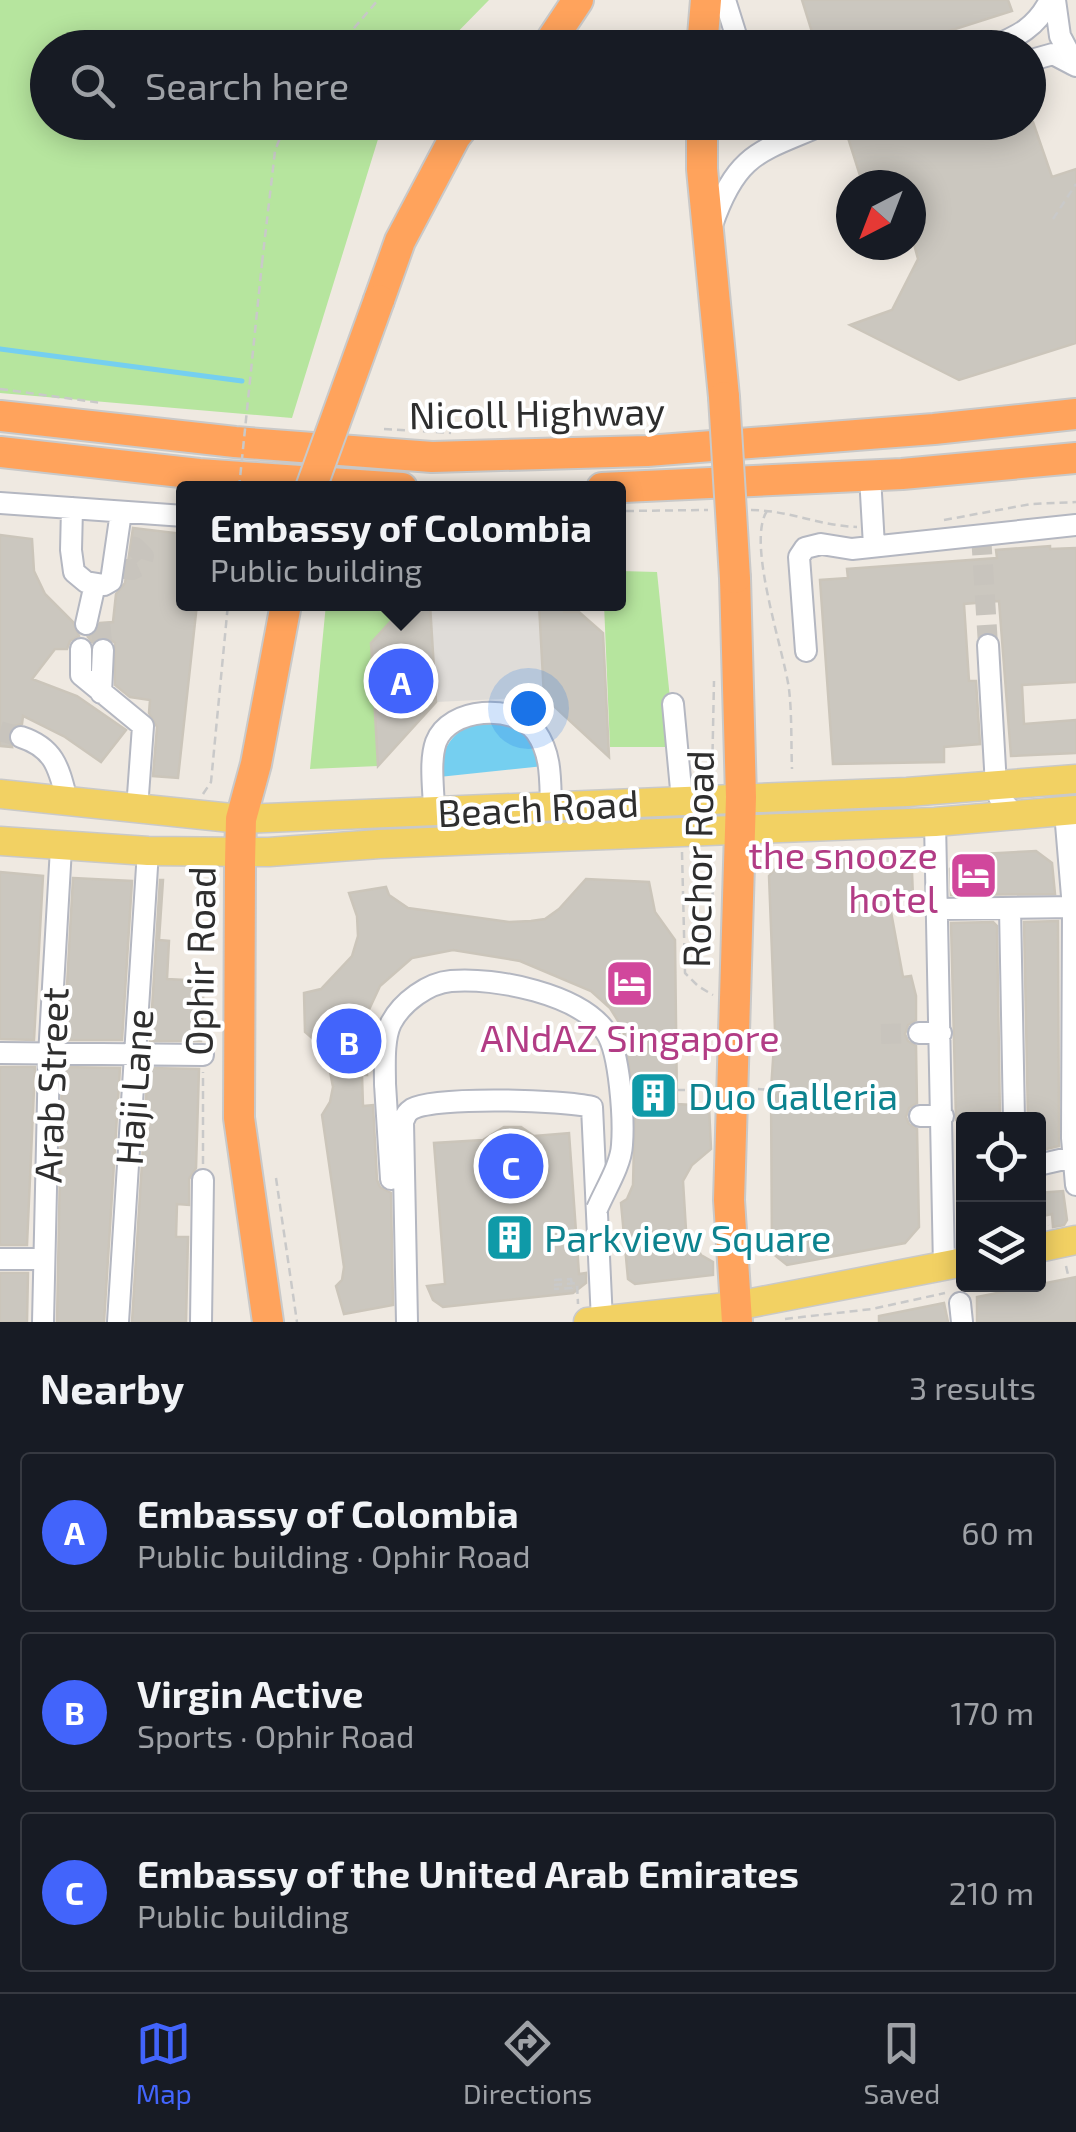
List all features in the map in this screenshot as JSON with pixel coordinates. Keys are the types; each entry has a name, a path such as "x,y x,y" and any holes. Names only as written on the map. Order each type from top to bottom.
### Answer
{"highway":[{"path":"558,30 578,0"},
{"path":"704,30 706,0"},
{"path":"314,481 400,241 454,140"},
{"name":"Rochor Road","path":"702,140 735,578 745,1090 729,1200 736,1314"},
{"name":"Nicoll Highway","path":"0,416 235,442 432,457 683,449 1076,414"},
{"name":"Nicoll Highway","path":"0,452 282,481"},
{"name":"Nicoll Highway","path":"626,487 870,476 1076,458"},
{"name":"Ophir Road","path":"268,1322 239,1118 240,852 241,818 256,764 284,611"}],"main road":[{"name":"Beach Road","path":"0,794 241,818 996,786 1076,779"},
{"name":"Beach Road","path":"0,841 61,848 240,852 935,822 1070,811"},
{"path":"583,1312 602,1321 736,1314 956,1289"}],"street":[{"path":"726,0 735,30"},
{"path":"1028,30 1052,0"},
{"path":"1052,0 1060,36 1076,66"},
{"path":"1046,56 1053,54 1076,66"},
{"path":"710,232 724,189 752,156 788,140"},
{"path":"870,476 874,546"},
{"path":"0,503 176,516"},
{"path":"72,508 70,550 74,572 93,608 116,568 120,512"},
{"path":"806,651 798,557 805,548 820,544 852,550 1076,524"},
{"path":"988,646 996,786 1015,816"},
{"path":"81,650 81,675 138,718 143,726 137,809"},
{"path":"101,693 103,650"},
{"path":"673,704 682,800"},
{"path":"434,812 436,742 452,723 478,714 522,718 534,729 550,764 552,806"},
{"path":"21,738 33,741 55,758 68,800"},
{"path":"500,809 492,824 503,840"},
{"path":"1070,811 1076,1185"},
{"path":"935,822 943,1116 953,1179 956,1245"},
{"name":"Arab Street","path":"43,1322 49,1056 61,848"},
{"name":"Haji Lane","path":"118,1322 148,851"},
{"path":"938,909 1074,907"},
{"path":"1010,908 1014,1112"},
{"path":"401,1210 392,1194 386,1084 385,1055 391,1024 418,992 450,981 550,994 587,1011 608,1035 618,1075 622,1148 597,1209"},
{"path":"919,1033 941,1032"},
{"path":"0,1053 204,1055"},
{"path":"407,1322 401,1210 403,1122 415,1107 442,1103 540,1102 592,1106 602,1321"},
{"path":"920,1116 943,1116"},
{"path":"1046,1163 1074,1151"},
{"path":"200,1322 202,1180"},
{"path":"0,1259 43,1259"}],"path":[{"path":"353,30 378,0"},
{"path":"240,481 274,151 279,140"},
{"path":"1053,219 1076,184"},
{"path":"0,389 118,406"},
{"path":"235,422 254,423"},
{"path":"369,429 465,433"},
{"path":"626,511 670,510"},
{"path":"768,510 761,520 760,536 774,634 788,687 792,769"},
{"path":"202,796 210,782 227,611"},
{"path":"703,850 710,850 714,924"},
{"path":"693,852 682,852 685,973 719,998"},
{"path":"202,1180 204,1055"},
{"path":"677,1090 771,1090"},
{"path":"276,1178 298,1322"},
{"path":"1060,1249 1068,1278"},
{"path":"572,1279 572,1284 572,1288 554,1285 572,1279"},
{"path":"572,1284 576,1283 583,1312"},
{"path":"782,1320 872,1308 956,1289"}],"green space":[{"path":"0,0 489,0 460,30 30,30 30,140 378,140 292,418 0,393"},
{"path":"626,571 657,572 675,747 610,747 604,611 626,611"},
{"path":"325,611 401,611 371,643 378,766 310,769"}],"shaded area":[{"path":"430,611 539,611 544,697 436,702"}],"water":[{"path":"494,719 527,732 544,766 439,777 444,754 454,736 471,725"}],"building":[{"path":"802,0 1008,0 1012,11 952,30 811,30"},
{"path":"849,140 1039,140 1052,177 1076,169 1076,343 959,380 850,325 892,310 917,260 926,260 926,170 858,170"},
{"path":"133,528 176,533 176,611 196,611 178,778 153,776 157,727 149,713 150,700 130,697 115,685 115,643 105,636 92,642 88,637 97,633 100,623 113,622 116,594 125,583"},
{"path":"0,535 32,539 34,571 45,594 73,622 79,636 70,641 67,649 55,649 32,679 77,696 126,730 101,762 65,737 23,716 22,724 13,726 8,733 12,747 0,746"},
{"path":"1076,548 1076,682 1022,685 1024,724 1076,720 1076,753 1011,756 999,601 964,604 969,681 976,681 980,744 944,747 944,762 833,764 820,580 848,578 847,569 997,558 996,550"},
{"path":"408,611 430,611 436,702 378,766 371,643 393,619 408,618"},
{"path":"539,611 579,612 603,633 609,757 544,697"},
{"path":"1036,851 1052,863 1055,894 951,895 950,869 962,855"},
{"path":"898,858 912,872 913,897 889,901 903,977 911,976 916,996 916,1020 908,1025 905,1034 916,1046 917,1103 909,1108 906,1117 917,1129 919,1227 905,1243 787,1265 772,1253 771,1090 775,1030 769,876 783,861"},
{"path":"0,872 43,876 34,1040 0,1039"},
{"path":"73,878 132,881 122,1040 64,1040"},
{"name":"Duo Galleria","path":"586,879 649,882 655,912 675,940 677,1104 709,1106 711,1149 692,1165 683,1181 686,1230 701,1255 713,1262 713,1275 635,1284 628,1279 621,1203 633,1185 635,1103 623,1029 610,1008 591,991 520,961 453,950 412,958 380,986 366,1016 363,1106 373,1105 377,1180 380,1187 391,1193 393,1305 344,1314 336,1286 342,1280 344,1267 322,1115 333,1087 326,1050 305,1032 304,993 321,989 352,956 358,936 357,916 349,893 386,887 389,895 408,908 509,922 531,921 545,919 559,909"},
{"path":"160,880 159,940 169,941 167,979 204,981 201,1041 150,1041"},
{"path":"1058,921 1059,1146 1046,1149 1046,1112 1028,1112 1024,922"},
{"path":"993,922 997,926 1000,1112 956,1112 956,1120 951,923"},
{"path":"0,1067 35,1067 27,1245 0,1245"},
{"path":"62,1067 120,1068 104,1322 57,1322"},
{"path":"148,1068 199,1069 196,1168 189,1179 189,1205 177,1204 176,1237 188,1237 186,1322 132,1322"},
{"name":"Parkview Square","path":"504,1127 521,1127 534,1136 569,1133 579,1274 586,1273 586,1283 573,1293 443,1307 433,1300 427,1286 445,1284 434,1143 483,1140"},
{"path":"1063,1191 1067,1220 1064,1225 1053,1227 1052,1214 1046,1215 1046,1192"},
{"path":"0,1273 28,1273 27,1322 0,1322"},
{"path":"1076,1277 1076,1322 977,1322 977,1297 1002,1292 1046,1292 1046,1283"},
{"path":"944,1303 948,1322 879,1322 879,1316"}],"waterway":[{"path":"0,349 242,381"}],"tunnel":[{"path":"981,535 988,645"},
{"path":"119,568 132,570 141,566 144,556 135,547 121,545"},
{"path":"100,623 103,650"},
{"path":"0,731 21,737"},
{"path":"881,1034 919,1033"}],"place":[{"name":"Embassy of Colombia","path":"401,681"},
{"name":"the snooze hotel","path":"973,876"},
{"name":"ANdAZ Singapore","path":"630,983"},
{"name":"Virgin Active","path":"349,1041"},
{"name":"Duo Galleria","path":"653,1095"},
{"name":"Embassy of the United Arab Emirates","path":"511,1166"},
{"name":"Parkview Square","path":"509,1237"}]}
